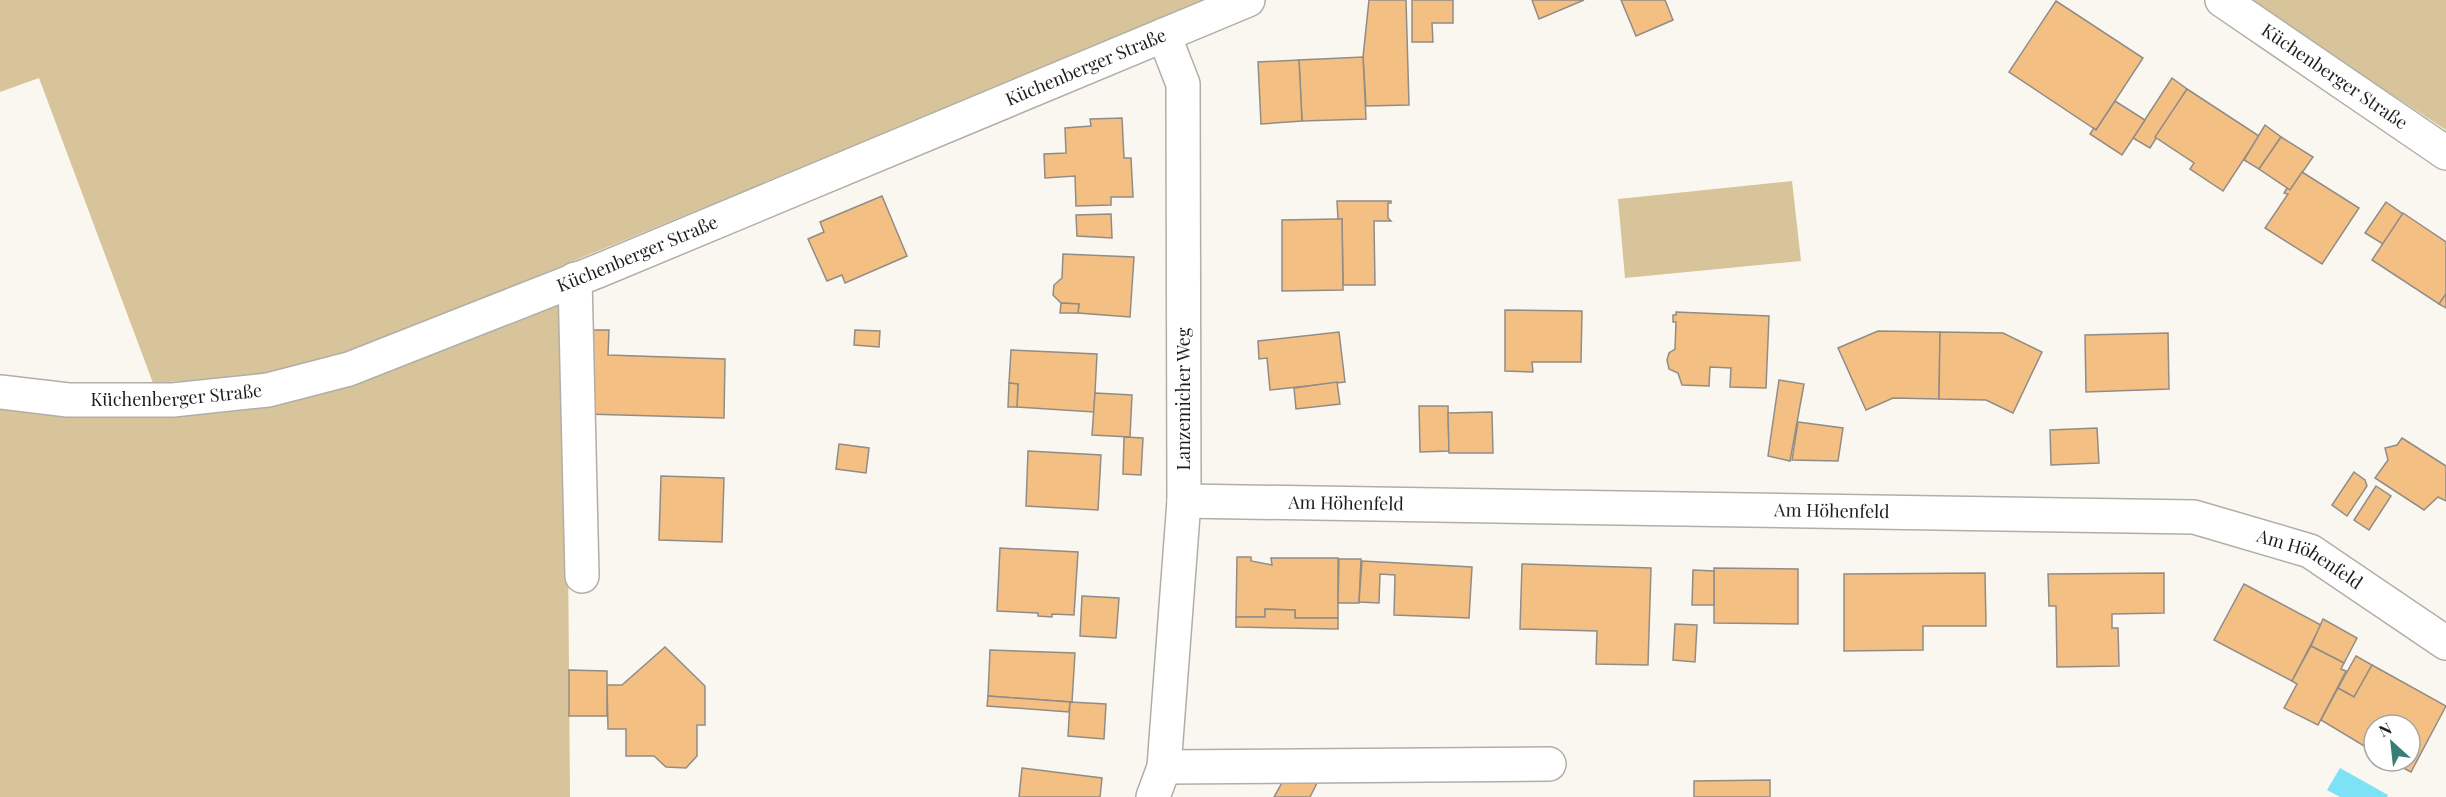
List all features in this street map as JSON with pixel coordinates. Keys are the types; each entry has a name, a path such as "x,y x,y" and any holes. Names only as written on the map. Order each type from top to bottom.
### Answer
{"street":[{"name":"Küchenberger Straße","path":"0,393 68,400 173,400 268,390 349,369 574,279 1248,0"},
{"name":"Küchenberger Straße","path":"2222,0 2446,153"},
{"name":"Lanzemicher Weg","path":"1153,797 1164,767 1184,501 1183,84 1164,34"},
{"path":"574,279 582,576"},
{"name":"Am Höhenfeld","path":"1184,501 2194,517 2310,551 2446,643"},
{"path":"1164,767 1549,764"}],"shaded area":[{"path":"0,0 1208,0 328,362 243,377 153,383 39,78 0,92"},
{"path":"2248,0 2446,0 2446,130"},
{"path":"1792,181 1801,261 1625,278 1618,199"},
{"path":"566,297 570,797 0,797 0,407 156,414"}],"water":[{"path":"2340,768 2388,795 2387,797 2340,797 2327,790"}],"building":[{"path":"1369,0 1406,0 1409,105 1366,106 1363,57"},
{"path":"1412,0 1453,0 1453,23 1432,23 1433,42 1412,42"},
{"path":"1532,0 1584,0 1539,19"},
{"path":"1621,0 1665,0 1673,20 1636,36"},
{"path":"2056,1 2143,58 2096,130 2009,72"},
{"path":"1363,57 1366,119 1302,121 1299,60"},
{"path":"1299,60 1302,121 1261,124 1258,62"},
{"path":"2172,78 2187,89 2150,148 2133,138"},
{"path":"2187,89 2259,136 2223,191 2190,169 2194,163 2155,137"},
{"path":"2115,101 2145,120 2122,155 2090,134 2094,128 2096,130"},
{"path":"1122,118 1124,158 1131,158 1133,197 1111,197 1111,205 1076,206 1075,176 1045,178 1044,154 1066,153 1065,128 1091,126 1090,119"},
{"path":"2265,125 2281,137 2259,169 2244,160"},
{"path":"2281,137 2313,157 2290,190 2259,169"},
{"path":"2302,172 2359,208 2322,264 2265,228 2288,194 2284,193 2287,188 2290,190"},
{"path":"882,196 907,256 845,283 842,275 827,281 808,239 824,232 820,222"},
{"path":"1337,201 1391,201 1388,203 1388,218 1391,221 1374,221 1375,285 1343,285 1342,219 1338,219"},
{"path":"2386,202 2403,214 2383,244 2365,233"},
{"path":"2403,213 2446,242 2446,294 2439,304 2372,260"},
{"path":"1111,214 1112,238 1077,236 1076,215"},
{"path":"1342,219 1343,290 1282,291 1282,220"},
{"path":"1063,254 1134,257 1130,317 1078,313 1079,304 1061,303 1053,295 1054,285 1062,278"},
{"path":"2446,294 2446,308 2439,304"},
{"path":"1061,303 1079,304 1078,313 1060,313"},
{"path":"1505,310 1582,311 1581,362 1532,362 1533,372 1505,371"},
{"path":"1676,312 1769,316 1766,388 1730,387 1731,368 1710,367 1709,386 1682,385 1678,373 1669,369 1667,360 1669,353 1675,349 1676,322 1673,322 1673,315 1676,315"},
{"path":"589,330 609,330 608,355 725,359 724,418 587,414"},
{"path":"855,330 880,331 879,347 854,345"},
{"path":"1878,331 1940,332 1939,399 1893,398 1866,410 1838,348"},
{"path":"1339,332 1345,382 1270,390 1267,358 1259,359 1258,341"},
{"path":"1940,332 2003,333 2042,352 2013,413 1986,400 1939,399"},
{"path":"2168,333 2169,389 2086,392 2085,335"},
{"path":"1011,350 1097,354 1094,412 1017,407 1018,384 1009,383"},
{"path":"1779,380 1804,384 1790,461 1768,456"},
{"path":"1337,382 1340,404 1296,409 1294,388"},
{"path":"1009,383 1018,384 1017,407 1008,407"},
{"path":"1095,393 1132,395 1130,437 1092,435"},
{"path":"1419,406 1448,406 1449,451 1420,452"},
{"path":"1492,412 1493,453 1449,453 1448,413"},
{"path":"1798,422 1843,428 1838,461 1792,460"},
{"path":"2097,428 2099,463 2051,465 2050,430"},
{"path":"1124,437 1143,438 1141,475 1123,474"},
{"path":"2402,438 2446,466 2446,501 2438,497 2424,510 2375,478 2388,460 2385,448 2397,445"},
{"path":"839,444 869,448 866,473 836,469"},
{"path":"1028,451 1101,455 1098,510 1026,506"},
{"path":"2354,472 2365,480 2367,486 2347,516 2332,505"},
{"path":"661,476 724,478 722,542 659,540"},
{"path":"2376,486 2391,496 2369,530 2354,520"},
{"path":"1000,548 1078,552 1074,615 1052,614 1052,617 1038,616 1038,613 997,611"},
{"path":"1237,557 1251,557 1251,561 1272,565 1271,558 1338,558 1338,618 1295,618 1295,610 1265,609 1265,617 1236,617"},
{"path":"1339,559 1361,559 1359,603 1338,603"},
{"path":"1362,561 1472,567 1469,618 1394,615 1395,575 1380,574 1379,603 1359,602"},
{"path":"1522,564 1651,568 1648,665 1596,664 1597,631 1520,629"},
{"path":"1714,568 1798,569 1798,624 1714,623"},
{"path":"1693,570 1714,571 1714,605 1692,605"},
{"path":"1985,573 1986,626 1923,626 1923,650 1844,651 1844,574"},
{"path":"2164,573 2164,613 2112,614 2112,628 2118,628 2119,666 2057,667 2056,606 2049,606 2048,574"},
{"path":"2244,584 2321,625 2292,681 2214,640"},
{"path":"1082,596 1119,598 1116,638 1080,636"},
{"path":"1265,609 1295,610 1295,618 1338,618 1338,629 1236,627 1236,617 1265,617"},
{"path":"2323,619 2357,638 2344,663 2311,646"},
{"path":"1675,624 1697,625 1695,662 1673,660"},
{"path":"2311,646 2344,663 2341,669 2346,671 2318,725 2284,708 2297,684 2292,681"},
{"path":"665,647 705,686 705,725 697,725 697,756 686,768 666,767 654,756 626,756 626,729 608,729 607,685 622,685"},
{"path":"990,650 1075,653 1072,702 988,696"},
{"path":"2356,656 2372,665 2354,697 2338,688"},
{"path":"2372,665 2446,706 2422,751 2422,713 2362,713 2362,745 2321,720 2338,688 2354,697"},
{"path":"569,670 607,671 607,716 569,716"},
{"path":"988,696 1070,702 1069,712 987,706"},
{"path":"1070,702 1106,704 1104,739 1068,736"},
{"path":"1022,768 1102,778 1100,797 1019,797"},
{"path":"1770,780 1770,797 1694,797 1694,781"},
{"path":"1283,781 1318,781 1310,797 1274,797"}]}
